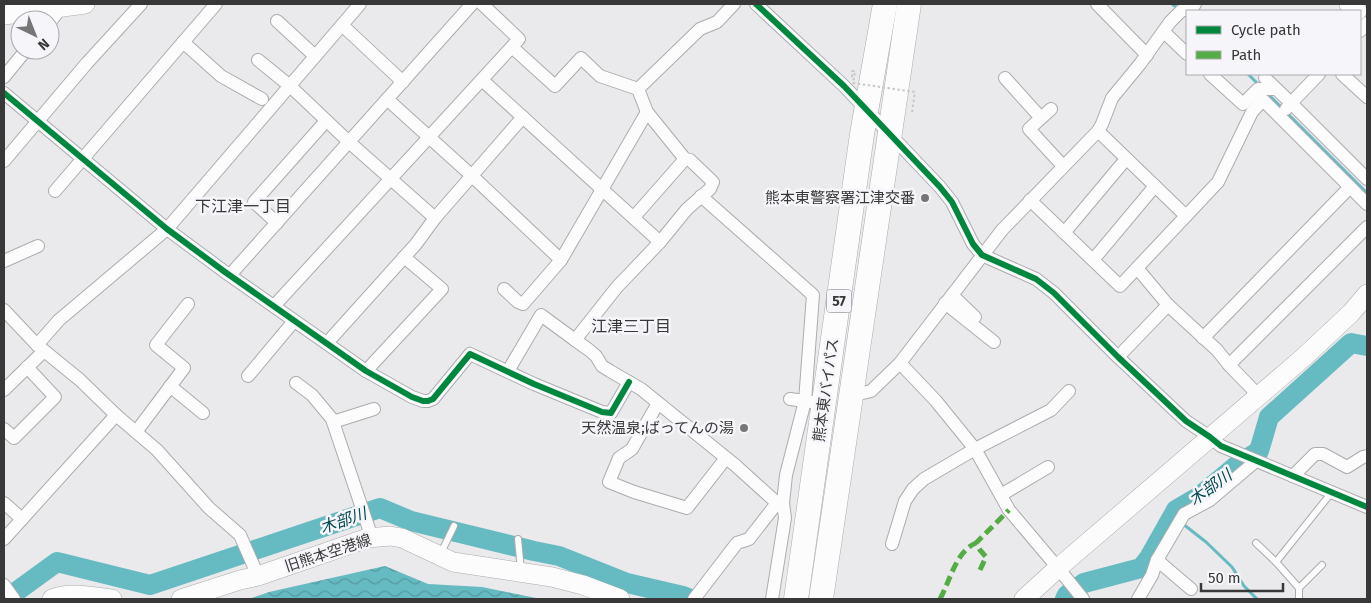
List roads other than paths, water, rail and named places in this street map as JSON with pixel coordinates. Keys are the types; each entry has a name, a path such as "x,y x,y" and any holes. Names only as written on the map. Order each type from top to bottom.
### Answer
{"highway":[{"name":"熊本東バイパス","path":"796,599 814,402 885,4"},
{"name":"熊本東バイパス","path":"821,599 908,4"}],"street":[{"path":"6,13 85,4"},
{"path":"4,161 87,63 141,4"},
{"path":"55,191 216,4"},
{"path":"4,390 27,367 59,320 168,229 360,4"},
{"path":"230,275 472,4"},
{"path":"274,306 519,39 482,4"},
{"path":"638,89 700,29 717,22 734,4"},
{"path":"756,4 844,86 940,187 952,202 973,244 982,255 1036,278 1054,293 1186,421 1221,446 1367,507"},
{"path":"1097,4 1147,55"},
{"path":"850,396 871,391 900,363 1002,230 1098,131 1112,98 1147,55 1170,22 1188,5"},
{"path":"278,21 315,56"},
{"path":"342,25 403,82"},
{"path":"1164,32 1186,53"},
{"path":"183,42 220,76 262,99"},
{"path":"512,47 555,86 581,58 600,76 638,89 647,112 684,159 690,160 712,182 710,189 687,209 660,242 617,287 575,340"},
{"path":"4,77 18,60"},
{"path":"258,60 290,86 349,142 435,218"},
{"path":"1211,75 1243,104 1258,89 1276,89"},
{"path":"1279,116 1319,75"},
{"path":"1343,75 1367,97"},
{"path":"1005,78 1042,118"},
{"path":"1265,78 1367,179"},
{"path":"482,80 660,242"},
{"path":"4,93 168,229 366,371 412,397 423,401 432,399 470,354 534,384 602,412 611,413 629,382"},
{"path":"387,99 471,174 561,260"},
{"path":"1030,200 1120,286 1218,182 1252,112 1263,100 1367,204"},
{"path":"1051,109 1029,129 1063,166"},
{"path":"504,289 518,302 523,304 561,260 647,112"},
{"path":"327,343 416,244 471,174 523,117"},
{"path":"277,224 254,202 326,121"},
{"path":"1098,131 1186,216"},
{"path":"634,218 684,159"},
{"path":"1064,233 1126,159"},
{"path":"1094,260 1155,186"},
{"path":"1203,338 1350,187"},
{"path":"696,596 737,543 749,539 780,503 786,475 814,402 813,295 701,196"},
{"path":"1229,365 1367,227"},
{"path":"4,260 38,246"},
{"path":"366,371 442,289 404,257"},
{"path":"1137,268 1168,305 1217,350 1259,396"},
{"path":"1024,599 1304,357 1351,313 1367,294"},
{"path":"949,299 975,317"},
{"path":"949,299 994,342"},
{"path":"136,432 184,368 156,345 188,304"},
{"path":"1118,357 1168,305"},
{"path":"4,310 40,348 80,380 157,450 209,508 240,535 258,576"},
{"path":"508,371 541,315 589,350 596,356 602,366 641,389 780,503 785,518 772,599"},
{"path":"248,376 294,321"},
{"path":"900,363 936,401 975,449 1009,510 1081,598"},
{"path":"4,429 14,438 55,397 27,367"},
{"path":"296,383 312,395 333,422 372,538"},
{"path":"170,386 203,413"},
{"path":"892,544 905,501 913,489 924,479 975,449 1051,410 1068,392"},
{"path":"790,399 814,402"},
{"path":"658,403 632,449 619,458 609,482 687,508 726,458"},
{"path":"333,422 374,408"},
{"path":"4,539 116,414"},
{"path":"1293,476 1315,454 1323,454 1347,467 1363,456 1367,456"},
{"path":"1138,599 1152,575 1157,560 1184,514 1210,500 1256,461"},
{"path":"1000,495 1048,467"},
{"path":"4,503 22,519"},
{"name":"旧熊本空港線","path":"181,599 258,576 324,552 372,538 390,536 402,538 453,562 521,571 583,585 620,599"},
{"path":"1157,560 1191,588"},
{"path":"4,585 14,599"},
{"path":"52,599 59,596 86,596 112,599"}],"lane":[{"path":"1276,562 1332,492"},
{"path":"440,556 454,526"},
{"path":"518,539 521,571"},
{"path":"1256,543 1299,588 1299,599"},
{"path":"1299,588 1322,565"}],"water":[{"path":"385,566 428,584 482,587 541,599 249,599 269,592"}],"waterway":[{"path":"1172,4 1179,9"},
{"path":"1249,75 1259,85"},
{"path":"1267,93 1367,193"},
{"name":"木部川","path":"1065,599 1067,595 1084,583 1141,568 1149,558 1176,510 1200,496 1236,466 1259,451 1269,417 1351,343 1367,346"},
{"name":"木部川","path":"6,599 57,562 150,585 380,508 411,521 559,556 627,583 690,599"},
{"path":"1183,524 1206,542 1232,567 1244,586 1257,599"}],"place":[{"name":"熊本東警察署江津交番","path":"925,198"},
{"name":"天然温泉;ばってんの湯","path":"744,428"}],"district":[{"name":"下江津一丁目","path":"243,206"},
{"name":"江津三丁目","path":"631,326"}]}
